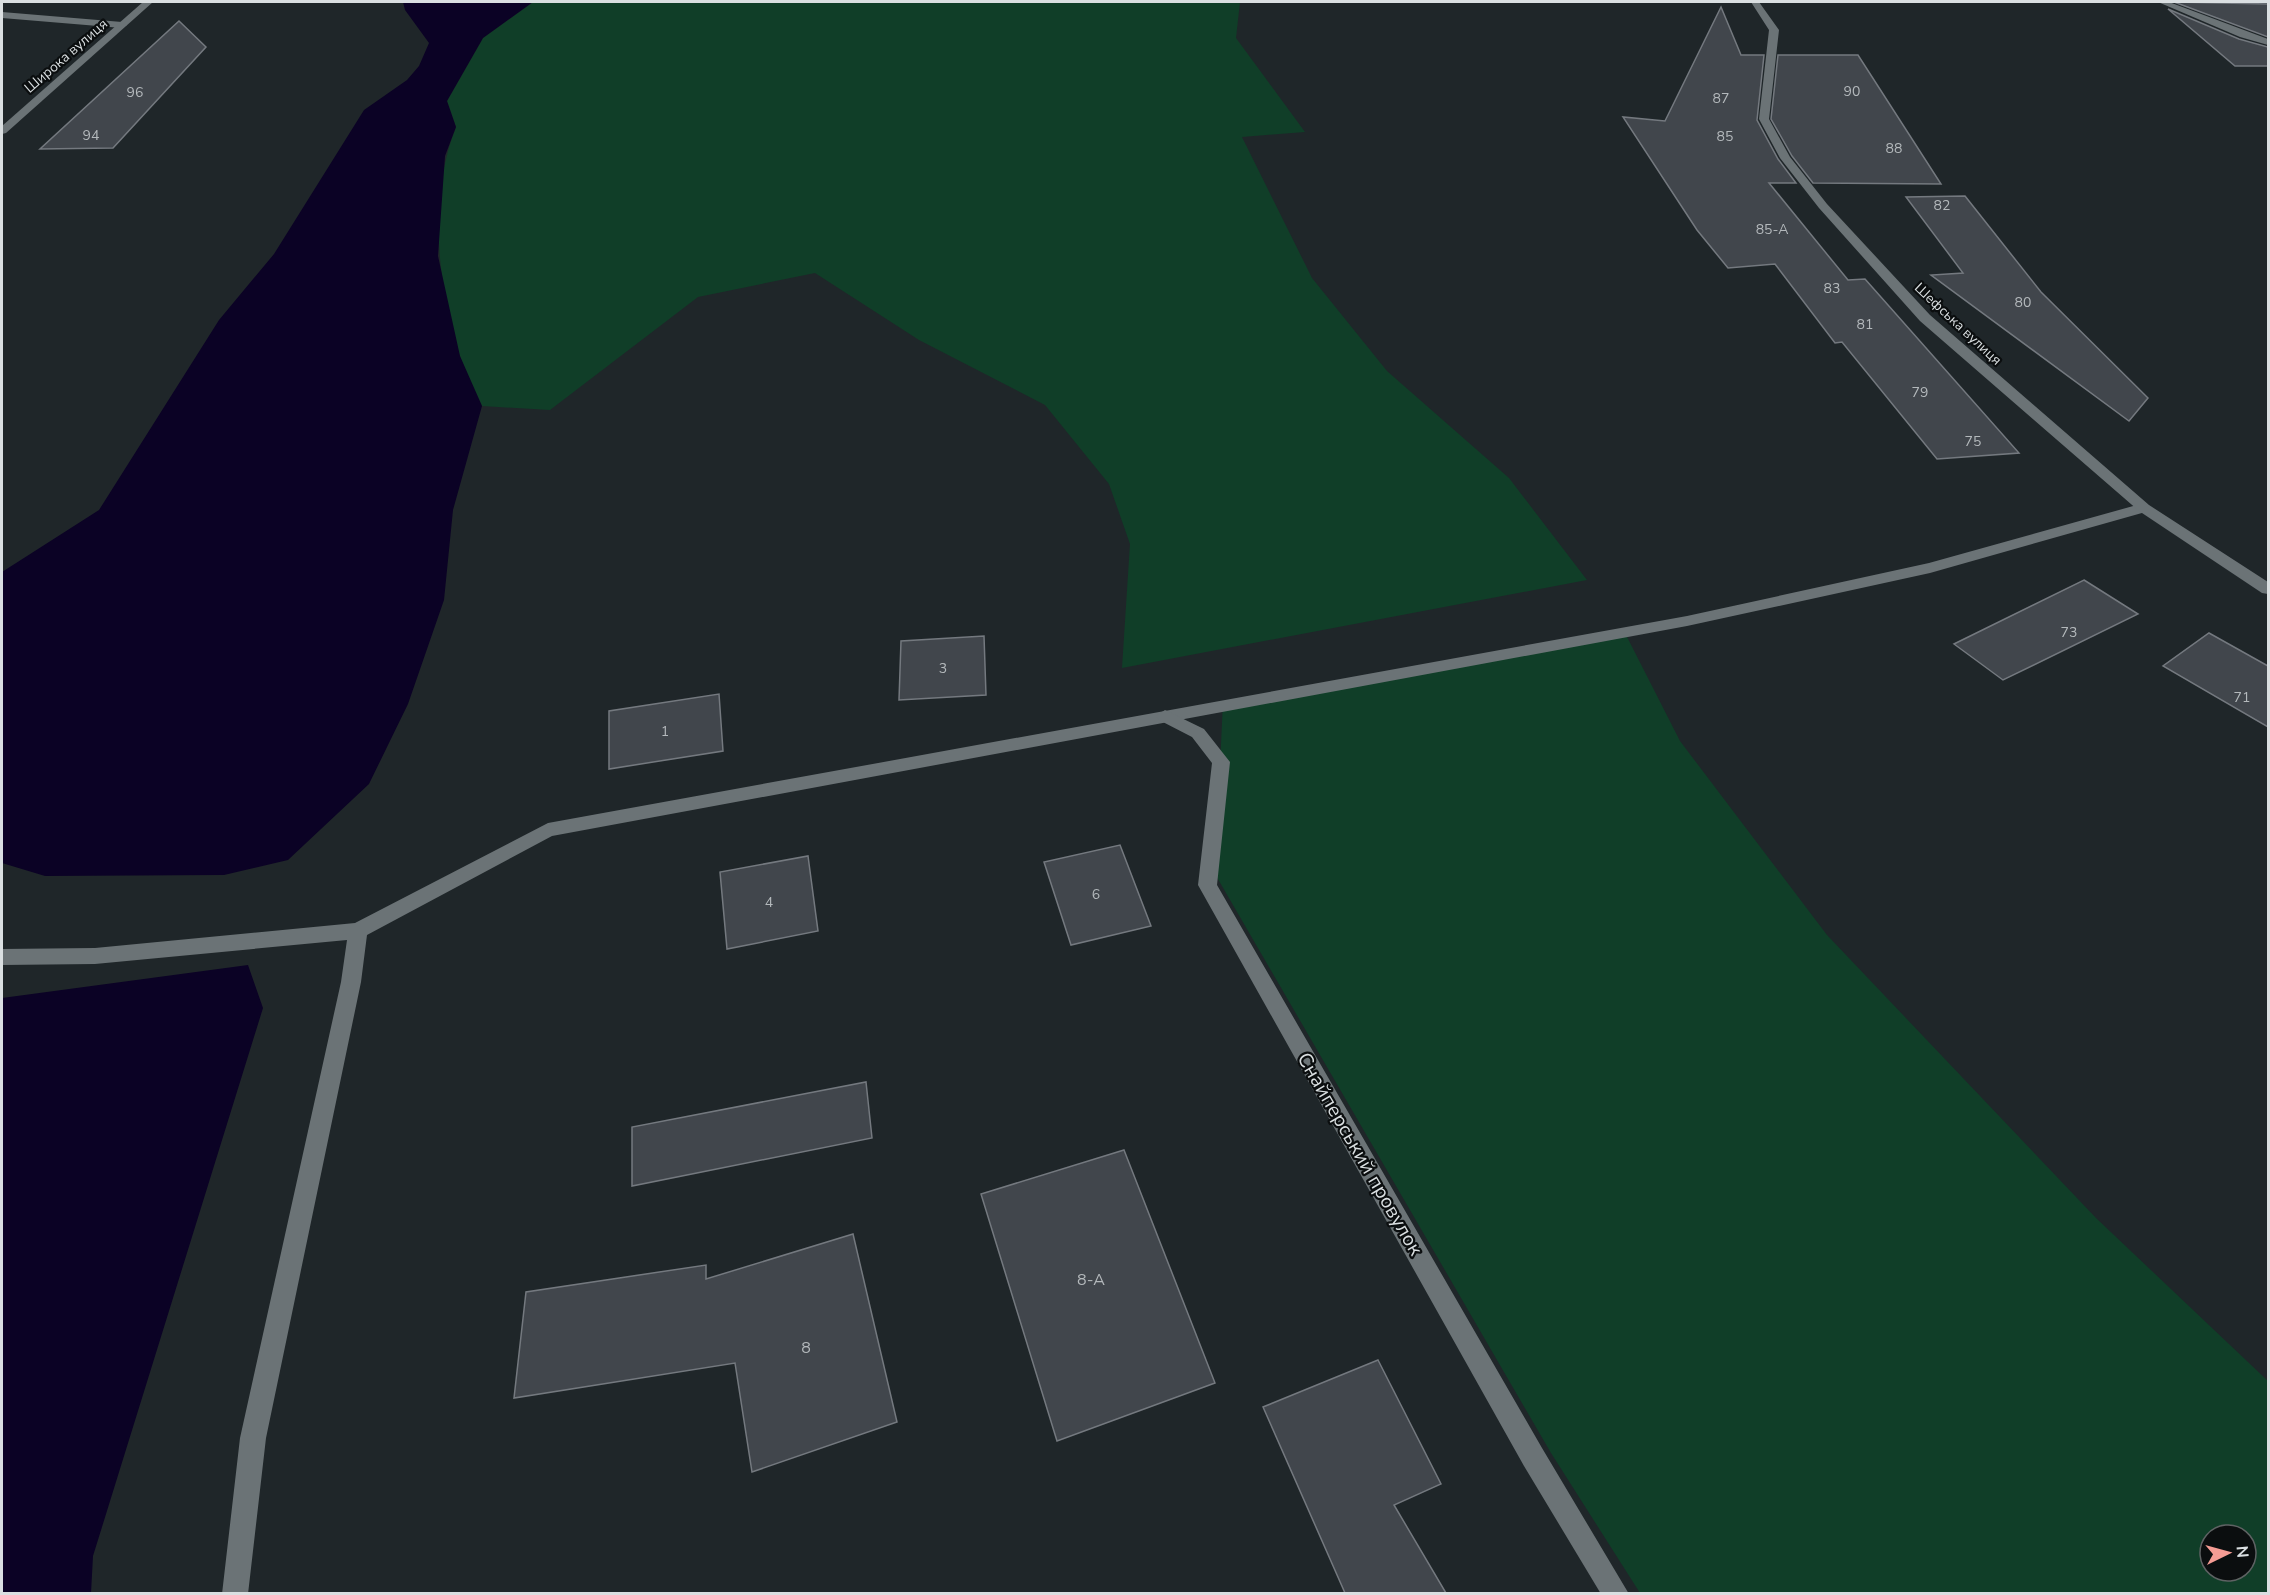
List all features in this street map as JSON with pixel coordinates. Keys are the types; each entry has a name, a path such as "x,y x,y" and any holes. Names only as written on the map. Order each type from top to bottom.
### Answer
{"street":[{"name":"Широка вулиця","path":"2,131 148,2"},
{"name":"Шефська вулиця","path":"1755,2 1774,30 1764,119 1785,159 1823,206 1925,318 2144,508 2268,589"},
{"path":"2162,2 2243,35 2268,42"},
{"path":"2,15 122,25"},
{"path":"2,957 95,956 358,931 548,830 1687,621 1930,568 2144,508"},
{"name":"Снайперський провулок","path":"1165,716 1198,734 1221,762 1206,885 1521,1436 1616,1593"},
{"path":"235,1593 253,1438 351,982 358,931"}],"green space":[{"path":"533,2 1240,2 1236,38 1305,132 1242,137 1312,278 1387,371 1509,478 1587,580 1122,668 1130,544 1109,484 1045,405 919,340 815,273 698,297 550,410 482,406 460,356 441,271 439,212 442,183 447,154 456,127 447,101 483,38"},
{"path":"1623,629 1680,741 1827,935 2096,1218 2268,1381 2268,1593 1640,1593 1551,1453 1215,874 1223,701"}],"shaded area":[{"path":"403,2 533,2 483,38 447,101 456,127 445,156 438,256 460,356 482,406 453,510 444,600 408,704 369,784 288,860 224,875 45,876 2,863 2,572 99,510 219,320 274,254 364,110 407,80 419,66 429,43 405,10"},
{"path":"248,965 263,1008 93,1556 91,1593 2,1593 2,998"}],"building":[{"path":"2174,2 2268,4 2268,37"},
{"path":"1721,7 1741,55 1764,55 1757,120 1778,159 1796,183 1769,183 1848,280 1865,279 2019,453 1937,459 1842,342 1835,343 1775,264 1728,268 1697,230 1623,117 1665,121"},
{"path":"2168,9 2239,39 2268,47 2268,66 2235,66"},
{"path":"179,21 206,47 113,148 40,149"},
{"path":"1778,55 1858,55 1941,184 1813,183 1792,156 1771,119"},
{"path":"1965,196 2041,292 2148,398 2129,421 1931,275 1963,273 1906,197"},
{"path":"2084,580 2138,614 2003,680 1954,644"},
{"path":"2209,633 2268,666 2268,727 2163,666"},
{"path":"984,636 986,695 899,700 901,641"},
{"path":"719,694 723,751 609,769 609,711"},
{"path":"1120,845 1151,926 1071,945 1044,862"},
{"path":"808,856 818,931 727,949 720,872"},
{"path":"866,1082 872,1138 632,1186 632,1127"},
{"path":"1124,1150 1215,1383 1057,1441 981,1194"},
{"path":"853,1234 897,1422 752,1472 735,1363 514,1398 526,1292 706,1265 706,1279"},
{"path":"1378,1360 1441,1484 1394,1505 1446,1593 1345,1593 1263,1407"}]}
